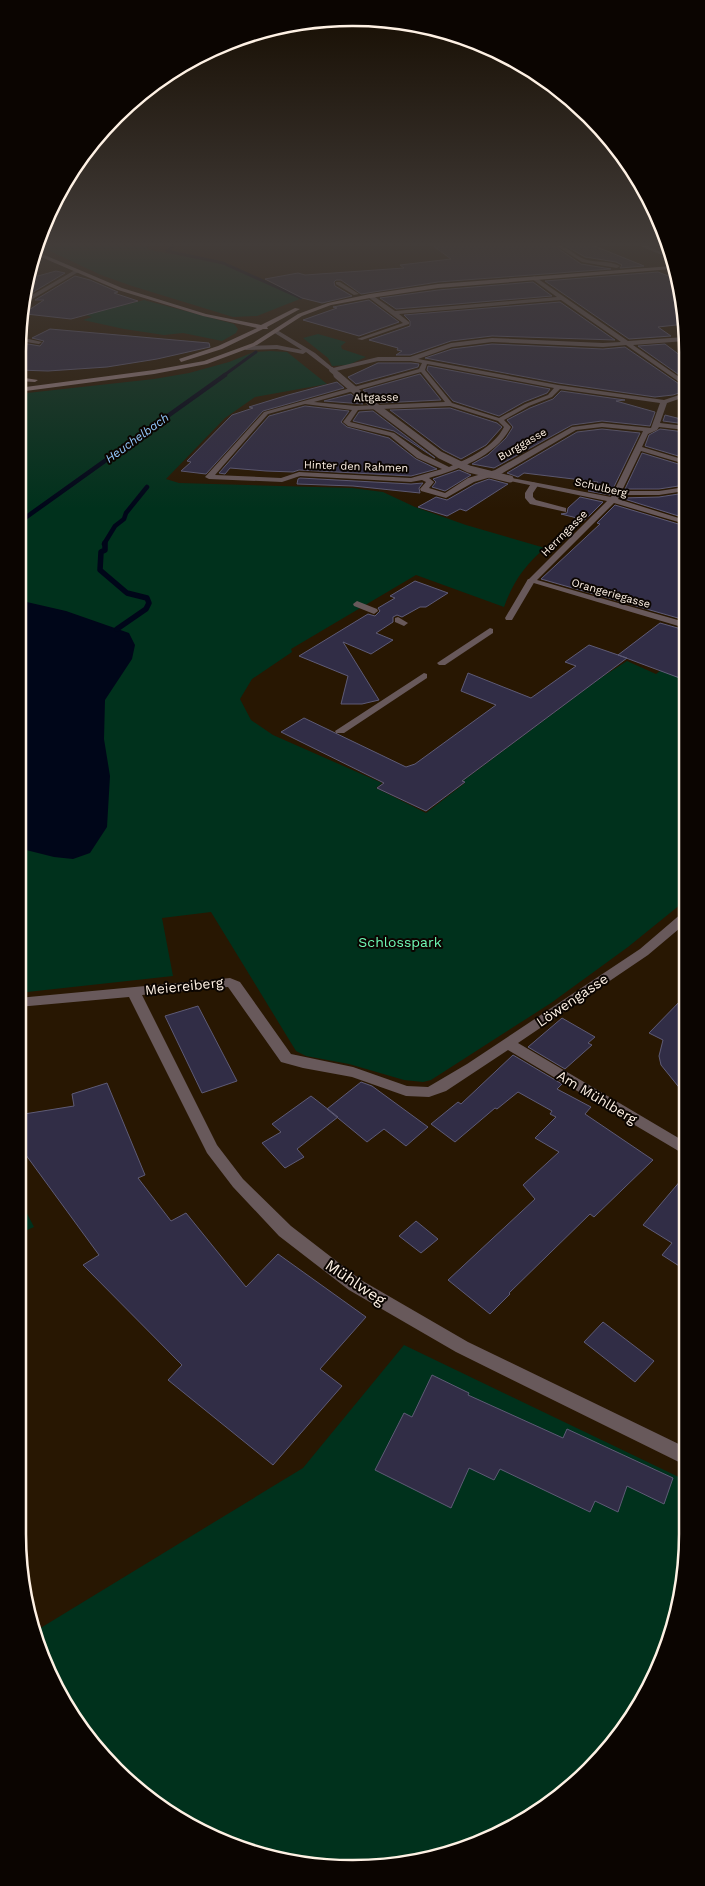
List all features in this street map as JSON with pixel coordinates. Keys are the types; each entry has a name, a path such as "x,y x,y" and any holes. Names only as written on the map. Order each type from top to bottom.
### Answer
{"street":[{"path":"26,381 117,372 168,363 208,352 252,333"},
{"path":"26,389 183,368 246,348 272,333"},
{"name":"Schulberg","path":"278,333 313,354 359,394 440,455 469,469 613,500 679,520"},
{"path":"360,339 378,333"},
{"path":"612,333 679,380"},
{"path":"412,359 451,345 492,340 603,345 678,339"},
{"path":"27,340 39,342"},
{"path":"246,348 277,347 313,354"},
{"path":"332,370 378,359 412,359 558,387 664,402 679,397"},
{"path":"425,362 422,370 450,404 500,420 527,405 550,396 558,387"},
{"name":"Hinter den Rahmen","path":"422,370 266,413 209,477 282,480 299,474 411,480 425,479 463,464 503,437 508,427 500,420"},
{"path":"624,395 627,387"},
{"name":"Altgasse","path":"302,402 311,405 356,408 450,404"},
{"name":"Herrngasse","path":"509,618 531,581 619,493 645,433 654,428 664,402"},
{"path":"356,408 346,422 350,425 392,434 420,456 448,469"},
{"name":"Burggasse","path":"425,479 430,482 424,489 446,496 471,480 493,474 574,428 602,425 679,428"},
{"path":"638,448 679,460"},
{"path":"463,464 493,474"},
{"path":"535,484 529,493 529,498 533,502 563,510"},
{"name":"Schulberg","path":"619,493 659,493 679,490"},
{"name":"Orangeriegasse","path":"531,581 679,623"},
{"path":"357,604 374,610"},
{"path":"442,663 490,631"},
{"path":"340,731 424,676"},
{"name":"Löwengasse","path":"454,1079 644,952 679,922"},
{"name":"Meiereiberg","path":"26,1002 230,982 235,985 286,1058 303,1064 353,1072 414,1092 436,1089 454,1079"},
{"name":"Mühlweg","path":"133,991 212,1149 238,1184 285,1231 355,1285 462,1346 679,1453"},
{"name":"Am Mühlberg","path":"507,1043 679,1145"}],"green space":[{"path":"151,333 183,333 164,335"},
{"path":"183,333 236,333 222,341"},
{"path":"318,334 346,342 341,346 342,349 366,357 348,365 332,366 328,358 303,338"},
{"name":"Schlosspark","path":"254,352 287,352 327,384 255,397 225,418 166,479 179,483 352,488 383,492 415,507 466,525 545,548 520,574 504,607 416,575 291,649 292,652 252,679 240,699 251,720 273,735 382,783 376,788 426,813 465,783 463,781 602,677 627,661 656,674 679,656 679,906 628,947 551,1003 431,1080 423,1082 404,1080 349,1064 306,1056 296,1051 211,912 162,918 173,976 26,992 26,393 154,379 189,373 229,362"},
{"path":"26,1212 34,1227 26,1230"},
{"path":"404,1345 679,1477 679,1534 676,1576 668,1618 654,1658 624,1715 598,1749 568,1779 516,1816 477,1835 437,1849 374,1859 331,1859 268,1849 208,1826 171,1805 137,1779 107,1749 70,1697 51,1658 41,1628 303,1468"}],"water":[{"path":"26,602 66,611 129,633 135,645 132,659 105,700 104,739 110,776 107,827 90,853 73,859 54,857 26,850"}],"building":[{"path":"42,333 96,333 209,343 210,347 157,359 107,367 48,371 26,370 26,344 40,346 44,341 32,338"},
{"path":"349,333 368,333 359,336"},
{"path":"389,333 605,333 615,340 492,336 451,341 410,355 396,355 402,351 397,350 398,348 369,340"},
{"path":"620,333 667,333 671,336 629,339"},
{"path":"492,344 603,349 625,347 679,384 679,393 655,397 558,383 425,358 452,349"},
{"path":"665,344 679,354 679,375 638,346"},
{"path":"378,363 419,364 418,367 356,384 348,377"},
{"path":"428,366 550,389 547,393 524,402 499,416 453,401 427,370"},
{"path":"420,374 441,400 380,403 363,390"},
{"path":"337,382 344,388 263,411 206,474 181,471 191,462 187,461 232,415 253,408 249,407"},
{"path":"561,391 625,400 616,401 655,412 650,426 602,421 572,425 494,468 472,464 488,455 506,438 513,427 507,420 553,399"},
{"path":"351,394 363,404 324,401"},
{"path":"305,406 349,411 341,422 347,427 389,438 416,459 437,469 411,476 230,468 225,474 219,473 269,416"},
{"path":"450,408 497,423 502,427 486,445 461,459 443,450 390,410"},
{"path":"373,411 435,458 394,431 353,421 359,412"},
{"path":"665,415 679,418 679,423 663,421"},
{"path":"602,429 640,433 610,495 588,491 598,482 524,473 518,477 507,473 577,432"},
{"path":"660,429 679,431 679,456 645,446 649,435"},
{"path":"642,453 679,464 679,486 659,489 625,489"},
{"path":"459,470 471,475 445,491 432,487 436,482 433,479"},
{"path":"300,478 423,483 419,488 420,493 353,486 297,484"},
{"path":"489,479 508,484 466,511 460,509 447,516 418,507 436,497 447,500 475,484"},
{"path":"679,494 679,516 621,498 659,497"},
{"path":"580,497 603,502 585,520 561,514 567,513 568,508"},
{"path":"615,505 679,524 679,618 541,579 600,524 597,523"},
{"path":"415,581 448,593 426,607 420,607 402,617 397,615 393,617 393,622 376,633 393,640 371,654 343,642 379,700 362,704 341,704 348,676 299,656 368,614 375,616 380,611 378,608 395,598 390,596"},
{"path":"660,623 679,628 679,678 618,655"},
{"path":"589,645 627,658 462,781 465,782 426,811 377,788 384,783 281,732 304,718 406,767 415,764 496,705 461,691 468,673 531,698 576,666 565,662"},
{"path":"679,1002 679,1087 661,1065 659,1056 663,1040 649,1033"},
{"path":"198,1006 237,1081 202,1093 165,1016"},
{"path":"562,1018 595,1037 588,1043 592,1045 565,1069 528,1047"},
{"path":"513,1055 562,1084 557,1089 591,1107 585,1114 653,1160 594,1217 590,1214 490,1314 448,1280 535,1199 523,1185 559,1152 535,1138 556,1117 550,1114 552,1111 518,1092 497,1109 495,1108 455,1142 431,1124 458,1102 461,1104"},
{"path":"361,1082 372,1086 428,1127 406,1146 384,1129 367,1142 327,1109"},
{"path":"107,1083 145,1175 138,1178 171,1221 186,1213 246,1287 278,1254 366,1317 320,1369 342,1386 273,1465 168,1380 182,1365 83,1265 99,1255 26,1155 26,1114 74,1106 72,1094"},
{"path":"311,1096 338,1117 297,1149 304,1157 285,1168 262,1143 281,1132 272,1124"},
{"path":"679,1182 679,1266 662,1255 672,1243 643,1225"},
{"path":"416,1221 438,1239 421,1253 399,1236"},
{"path":"603,1322 654,1361 635,1382 584,1342"},
{"path":"432,1375 469,1393 468,1395 563,1438 567,1429 673,1478 664,1504 627,1486 618,1512 595,1501 590,1512 500,1469 494,1480 469,1468 451,1508 375,1470 404,1413 412,1417"}],"waterway":[{"name":"Heuchelbach","path":"223,376 256,352"},
{"name":"Heuchelbach","path":"26,517 225,375"},
{"path":"104,544 115,526 124,519 126,513 147,487"},
{"path":"105,543 105,550 101,552 100,570 127,593 147,598 149,603 146,609 117,629"}]}
